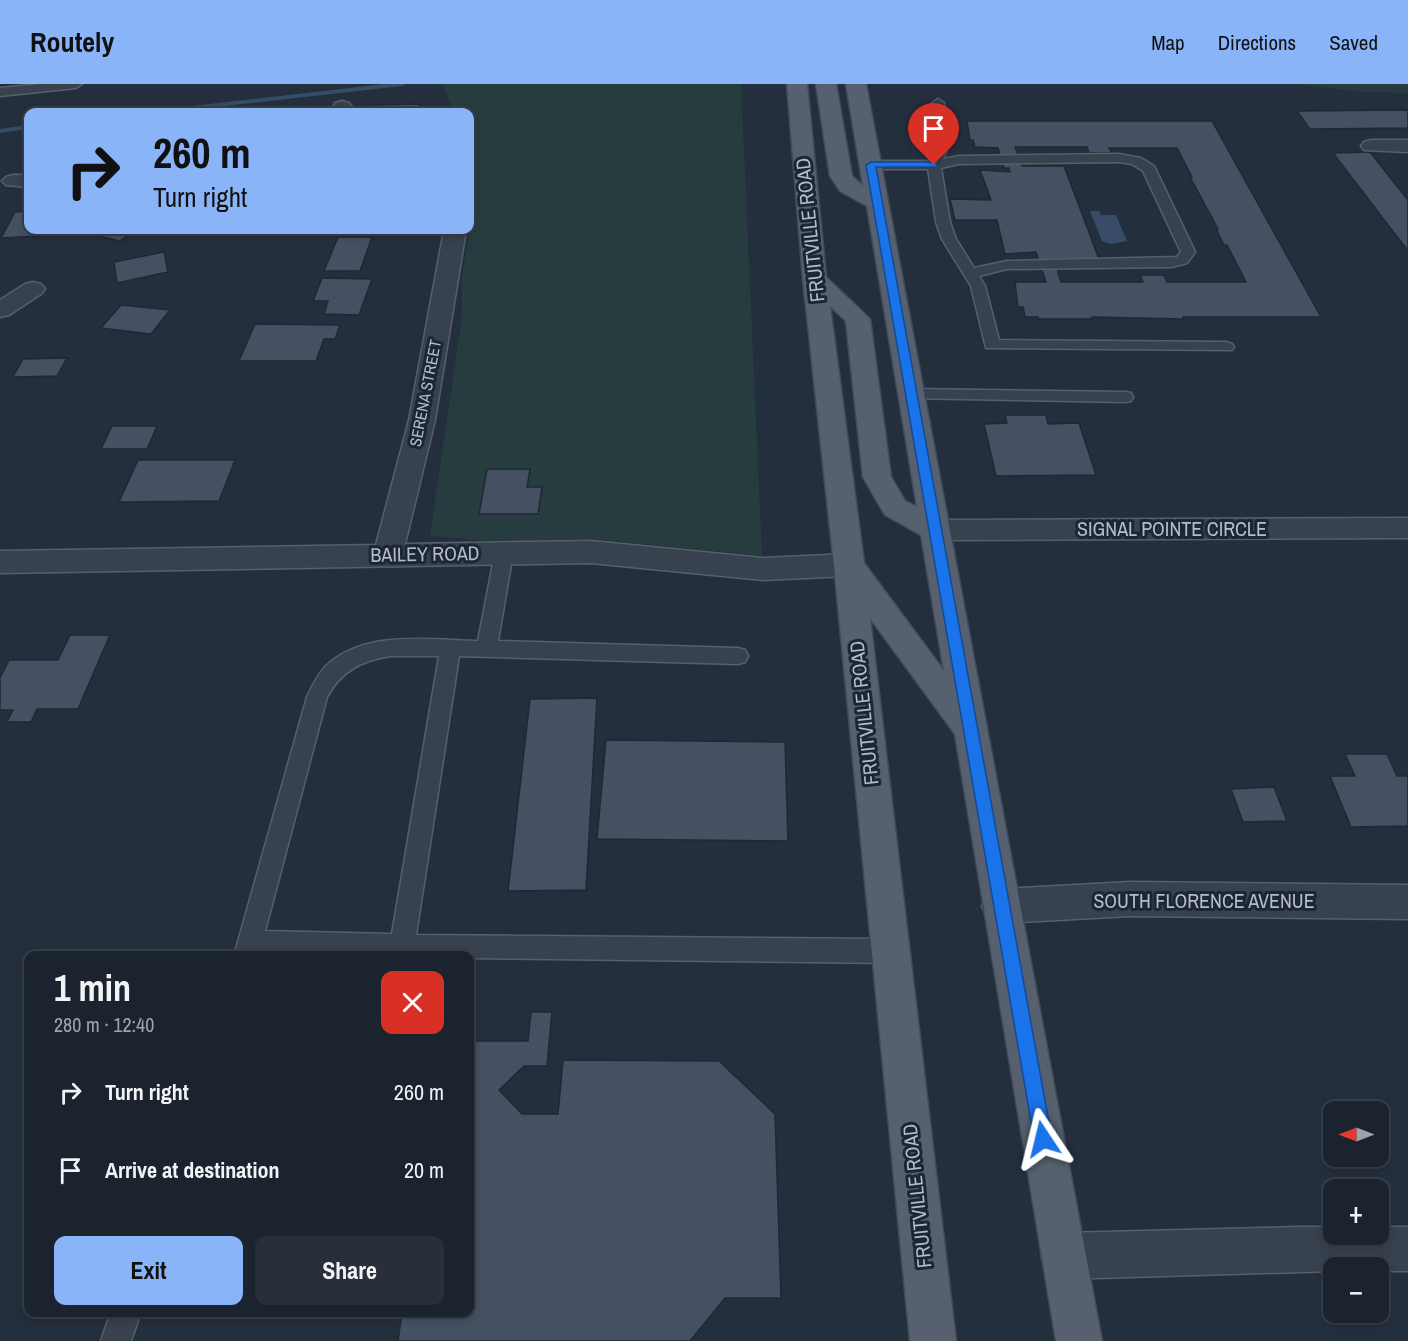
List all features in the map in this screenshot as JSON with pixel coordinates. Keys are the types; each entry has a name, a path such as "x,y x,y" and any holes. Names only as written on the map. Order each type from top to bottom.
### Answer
{"main road":[{"name":"FRUITVILLE ROAD","path":"797,84 814,279 849,566 933,1341"},
{"path":"826,84 841,176 848,186 878,204"},
{"path":"856,84 1079,1341"},
{"path":"814,279 858,319 878,477 895,508 936,530"},
{"path":"849,566 970,730"}],"street":[{"path":"1371,146 1408,146"},
{"name":"SERENA STREET","path":"388,555 422,420 454,234"},
{"path":"0,310 33,289"},
{"name":"SIGNAL POINTE CIRCLE","path":"936,530 1408,528"},
{"name":"BAILEY ROAD","path":"0,562 591,552 763,569 849,566"},
{"name":"SOUTH FLORENCE AVENUE","path":"1001,906 1130,899 1408,902"},
{"path":"1064,1256 1298,1249 1408,1249"}],"lane":[{"path":"0,92 76,84"},
{"path":"938,103 942,147 934,165 943,222 950,239 978,286 992,345 1226,347"},
{"path":"871,165 934,165 959,160 1119,158 1136,161 1149,169 1188,252 1182,260 1172,263 1007,265 987,268 970,274"},
{"path":"912,394 1125,397"},
{"path":"487,649 504,553"},
{"path":"738,657 402,648 367,652 335,669 317,697 248,949 402,946 890,951"},
{"path":"402,946 450,648"},
{"path":"116,1341 124,1317"}],"green space":[{"path":"442,84 741,84 762,556 594,539 490,541 430,536 462,316 462,278 469,234 474,234 474,108 452,108"},
{"path":"1296,84 1408,84 1408,93 1363,92"}],"water":[{"path":"1090,211 1099,211 1101,215 1116,215 1127,241 1111,244 1102,241"}],"building":[{"path":"420,104 419,108 370,108 371,105"},
{"path":"1408,110 1408,128 1310,129 1297,111"},
{"path":"967,121 1212,121 1321,317 1038,319 1038,317 1025,317 1023,307 1018,307 1015,282 1046,282 1036,252 1005,254 997,220 955,220 950,199 991,200 980,170 1010,172 1009,168 1004,168 998,148 975,147 973,140 970,140","holes":["1015,147 1087,147 1089,153 1112,153 1109,148 1177,148 1224,245 1227,245 1246,282 1167,282 1164,275 1140,275 1143,282 1061,282 1054,259 1099,259 1064,166 1022,166"]},
{"path":"1370,152 1408,200 1408,251 1333,153"},
{"path":"24,211 24,234 39,234 38,236 1,238 15,212"},
{"path":"90,234 129,234 120,241"},
{"path":"338,237 372,237 360,271 324,271"},
{"path":"164,252 168,272 117,283 114,262"},
{"path":"322,278 372,279 359,315 324,314 328,301 313,301"},
{"path":"121,305 170,310 151,334 101,328"},
{"path":"255,324 340,325 335,339 324,339 316,361 239,361"},
{"path":"67,358 57,376 13,377 23,359"},
{"path":"1005,415 1046,415 1048,424 1079,423 1096,475 996,476 984,424 1007,423"},
{"path":"112,426 157,426 147,449 101,449"},
{"path":"138,460 235,460 219,501 119,502"},
{"path":"487,469 530,469 527,487 542,487 538,514 479,514"},
{"path":"70,635 110,635 78,709 37,709 31,722 7,722 13,710 0,710 0,678 9,660 58,660"},
{"path":"597,698 586,890 508,891 530,699"},
{"path":"606,740 785,742 788,841 597,839"},
{"path":"1345,754 1387,754 1397,776 1408,776 1408,826 1351,827 1330,776 1355,776"},
{"path":"1274,787 1287,821 1243,822 1231,789"},
{"path":"531,1012 552,1012 547,1066 524,1066 499,1090 522,1114 558,1114 563,1060 719,1061 775,1114 781,1298 725,1298 690,1341 398,1341 401,1317 474,1317 474,1041 528,1041"}],"waterway":[{"path":"192,108 402,84"},
{"path":"0,131 24,128"}],"route":[{"path":"934,165 871,165 1043,1139"}]}
